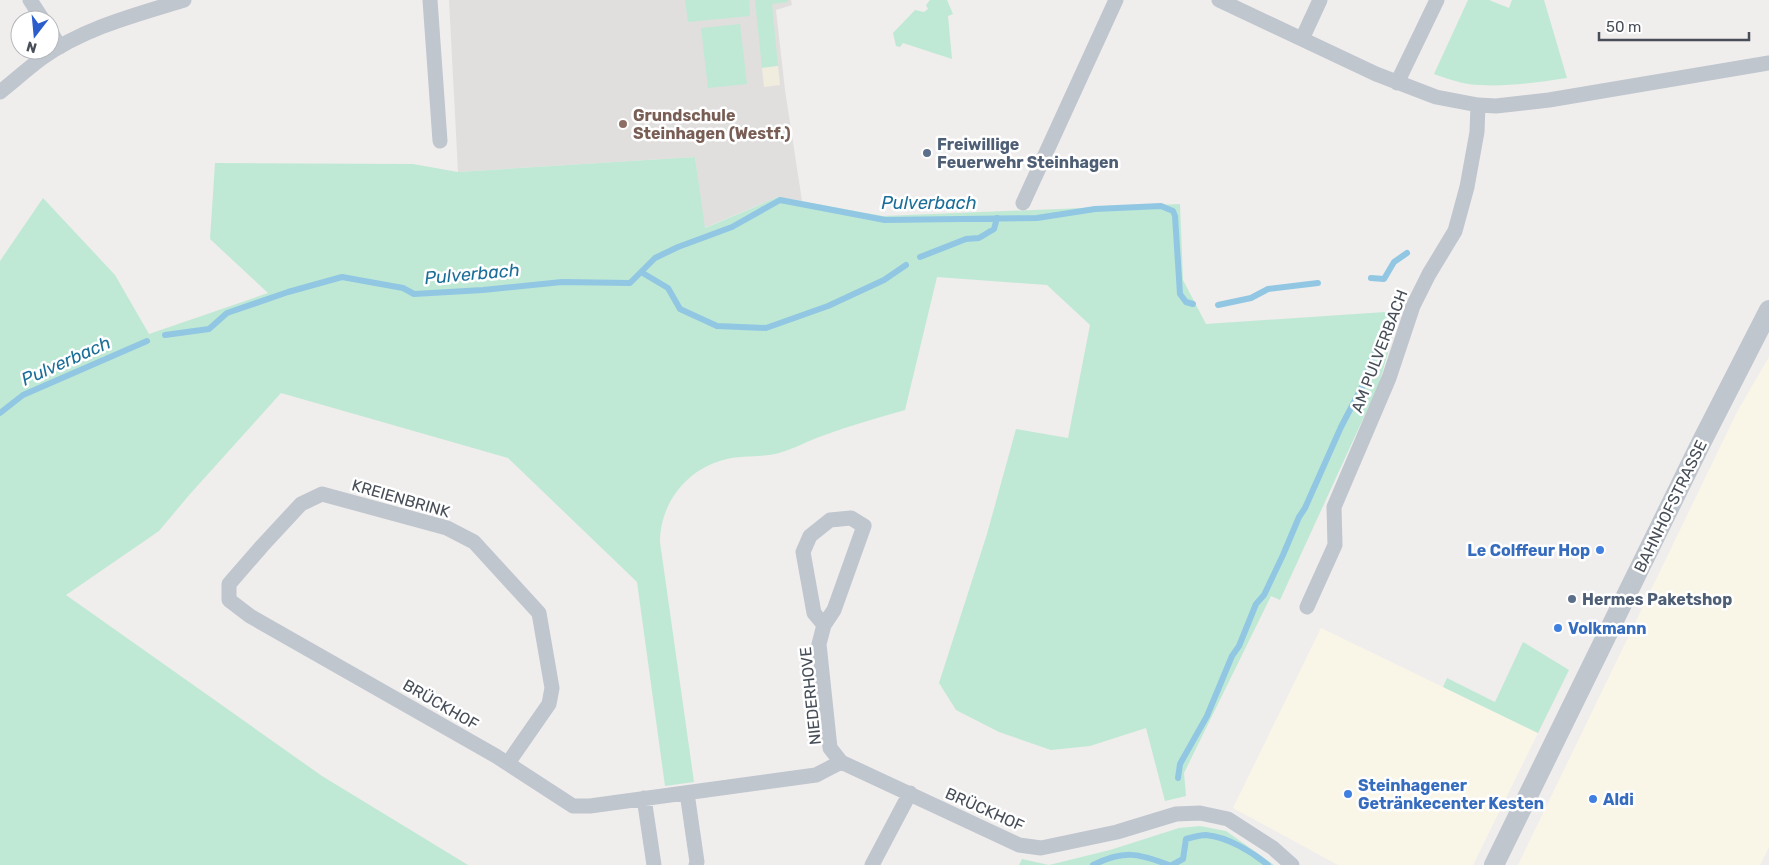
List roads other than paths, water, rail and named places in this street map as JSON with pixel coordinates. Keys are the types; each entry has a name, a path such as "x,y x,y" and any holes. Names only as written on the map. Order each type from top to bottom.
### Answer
{"street":[{"path":"60,47 115,21 184,0"},
{"path":"430,0 440,141"},
{"path":"1023,203 1116,0"},
{"path":"1218,0 1397,83 1436,97 1478,105 1514,105 1559,99 1769,63"},
{"path":"1302,39 1320,0"},
{"path":"1397,83 1437,0"},
{"path":"0,92 40,60"},
{"name":"AM PULVERBACH","path":"1308,607 1335,545 1334,507 1389,378 1413,306 1429,274 1455,231 1467,187 1477,132 1478,105"},
{"name":"BAHNHOFSTRASSE","path":"1494,865 1701,443 1769,310"},
{"name":"KREIENBRINK","path":"229,600 229,584 262,546 301,504 322,494 447,528 474,542 539,613 552,688 548,704 508,763"},
{"name":"NIEDERHOVE","path":"824,625 814,613 803,552 810,536 830,520 851,518 864,526 834,610 824,625 820,644 830,748 841,762"},
{"name":"BRÜCKHOF","path":"229,600 250,616 508,763 573,806 590,806 816,775 841,762 1019,845 1041,848 1117,832 1176,814 1200,813 1228,819 1273,848 1292,865"},
{"path":"688,793 696,865"},
{"path":"872,865 910,793"},
{"path":"644,798 654,865"}],"waterway":[{"name":"Pulverbach","path":"165,335 209,329 227,313 288,292 342,277 403,288 414,294 483,290 562,282 630,283 655,258 678,247 732,227 780,200 885,220 1037,218 1095,209 1161,206 1173,211 1175,216 1180,294 1186,302 1193,304"},
{"name":"Pulverbach","path":"920,257 966,239 979,238 994,229 997,218"},
{"name":"Pulverbach","path":"1371,278 1384,279 1394,262 1407,253"},
{"name":"Pulverbach","path":"641,272 668,288 680,309 717,326 766,328 828,306 884,280 906,265"},
{"name":"Pulverbach","path":"1218,305 1251,298 1268,289 1318,283"},
{"path":"1178,778 1180,764 1207,716 1256,604 1264,595 1341,427 1365,381 1369,364 1395,315"},
{"name":"Pulverbach","path":"0,413 23,395 147,341"},
{"path":"1172,865 1183,859 1186,839 1206,835 1214,836 1239,846 1268,865"},
{"path":"1093,865 1122,855 1140,856 1169,865"}],"place":[{"name":"Grundschule Steinhagen (Westf.)","path":"623,124"},
{"name":"Freiwillige Feuerwehr Steinhagen","path":"927,153"},
{"name":"Le Colffeur Hop","path":"1600,550"},
{"name":"Hermes Paketshop","path":"1572,599"},
{"name":"Volkmann","path":"1558,628"},
{"name":"Steinhagener Getränkecenter Kesten","path":"1348,794"},
{"name":"Aldi","path":"1593,799"}]}
